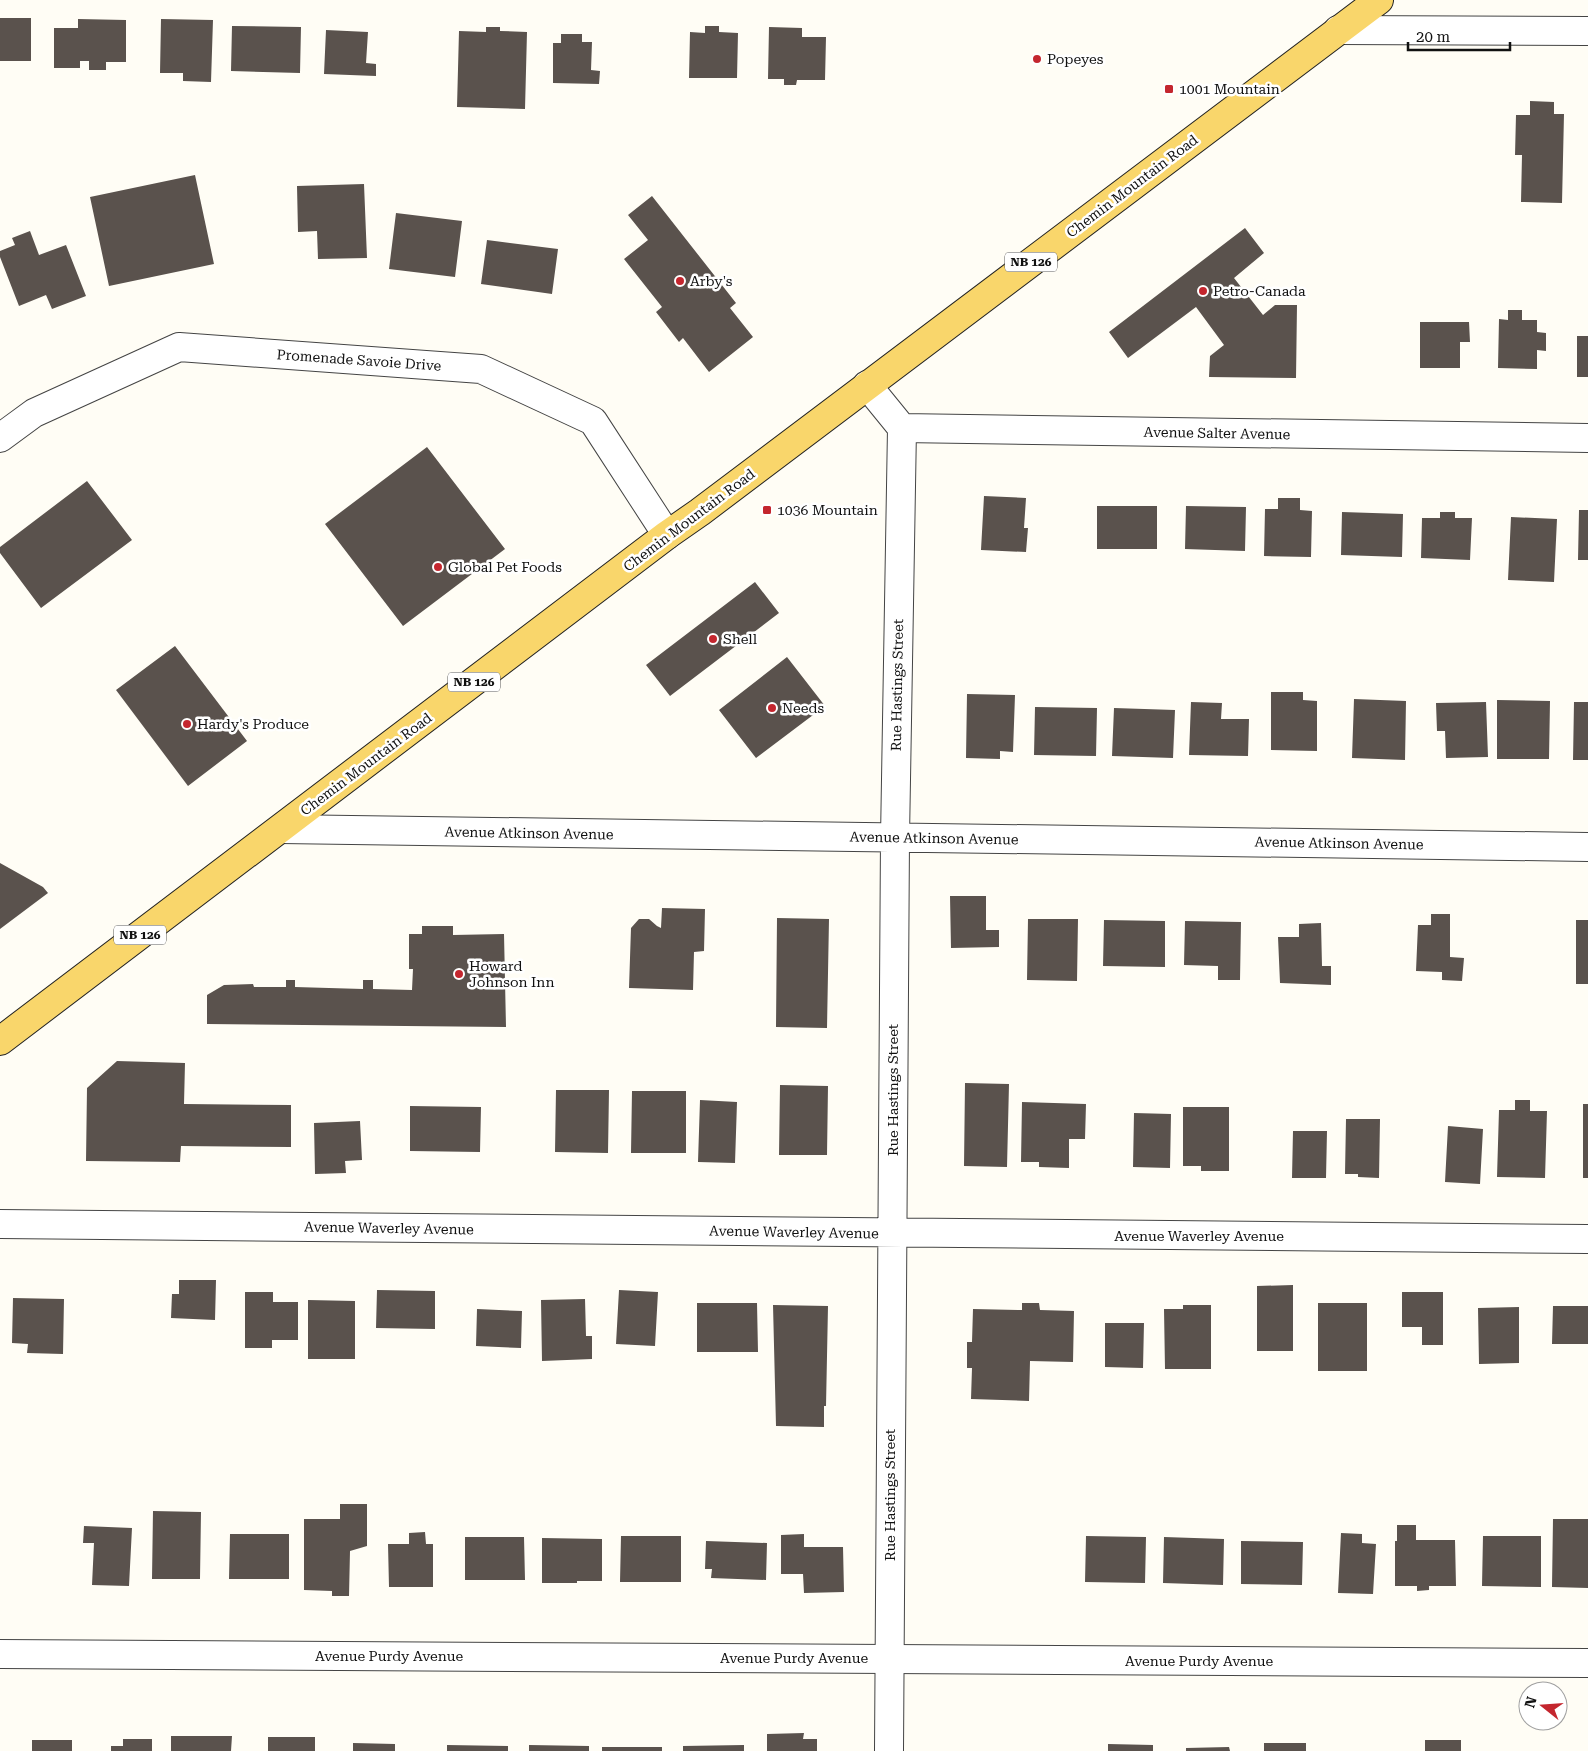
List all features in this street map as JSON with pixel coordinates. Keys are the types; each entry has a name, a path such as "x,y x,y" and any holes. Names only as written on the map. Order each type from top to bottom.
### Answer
{"main road":[{"name":"Chemin Mountain Road","path":"0,1041 667,535 1379,0"}],"street":[{"path":"1338,30 1588,31"},
{"name":"Promenade Savoie Drive","path":"0,438 34,413 179,347 481,369 593,422 667,535"},
{"path":"867,385 902,428"},
{"name":"Avenue Salter Avenue","path":"902,428 1588,438"},
{"name":"Rue Hastings Street","path":"889,1751 894,838 902,428"},
{"name":"Avenue Atkinson Avenue","path":"280,829 1588,847"},
{"name":"Avenue Waverley Avenue","path":"0,1224 1588,1239"},
{"name":"Avenue Purdy Avenue","path":"0,1654 1588,1663"}],"building":[{"path":"0,18 31,18 31,61 0,61"},
{"path":"78,19 126,20 126,62 106,62 106,70 89,70 89,61 80,61 80,68 54,68 54,28 78,28"},
{"path":"161,19 213,20 211,82 183,81 183,73 160,73"},
{"path":"232,26 301,27 300,73 231,71"},
{"path":"705,26 719,26 719,32 738,33 737,78 689,78 690,32 705,33"},
{"path":"486,27 500,27 500,31 527,32 525,109 457,107 459,31 486,32"},
{"path":"769,27 802,28 802,37 826,37 825,80 797,80 796,85 784,85 784,79 768,79"},
{"path":"326,30 368,32 366,63 376,64 376,76 324,74"},
{"path":"561,34 582,34 582,42 592,42 591,70 600,71 599,84 553,83 553,43 561,43"},
{"path":"1530,101 1554,102 1554,114 1564,114 1562,203 1521,202 1522,155 1515,155 1516,115 1530,115"},
{"path":"195,175 214,264 109,286 90,197"},
{"path":"364,184 367,258 318,259 317,231 298,232 297,186"},
{"name":"Arby's","path":"652,196 736,303 730,308 753,337 709,372 683,338 679,342 656,312 662,307 624,259 648,240 628,215"},
{"path":"396,213 462,221 455,277 389,269"},
{"name":"Petro-Canada","path":"1245,228 1264,253 1234,278 1263,315 1275,305 1297,305 1296,378 1209,377 1210,356 1224,345 1196,307 1128,358 1109,332"},
{"path":"30,231 39,255 66,245 86,296 52,309 46,295 19,306 0,257 0,251 15,245 12,238"},
{"path":"487,240 558,249 552,294 481,284"},
{"path":"1508,310 1522,310 1522,320 1537,320 1537,332 1546,333 1546,351 1537,350 1537,369 1498,368 1499,319 1508,320"},
{"path":"1420,322 1469,322 1470,342 1460,342 1460,368 1420,368"},
{"path":"1577,336 1588,336 1588,377 1577,377"},
{"path":"427,447 505,549 403,626 325,524"},
{"path":"87,481 132,540 41,608 0,553 0,547"},
{"path":"984,496 1026,498 1024,528 1028,528 1026,552 981,550"},
{"path":"1278,498 1300,498 1300,510 1312,511 1311,557 1264,556 1265,509 1278,509"},
{"path":"1097,506 1157,506 1157,549 1097,549"},
{"path":"1186,506 1246,507 1245,551 1185,549"},
{"path":"1579,510 1588,510 1588,560 1578,560"},
{"path":"1342,512 1403,514 1402,557 1341,555"},
{"path":"1440,512 1455,512 1455,518 1472,518 1470,560 1421,558 1422,518 1440,518"},
{"path":"1511,517 1557,519 1554,582 1508,580"},
{"name":"Shell","path":"755,582 779,613 670,696 646,665"},
{"path":"175,646 247,741 188,786 116,690"},
{"name":"Needs","path":"787,657 825,706 756,758 719,710"},
{"path":"1271,692 1303,692 1303,700 1317,701 1317,751 1271,750"},
{"path":"967,694 1015,695 1013,752 1000,751 1000,759 966,758"},
{"path":"1354,699 1406,701 1405,760 1352,758"},
{"path":"1497,700 1550,701 1549,759 1497,759"},
{"path":"1191,702 1222,703 1221,719 1249,719 1248,756 1189,755"},
{"path":"1486,702 1488,757 1446,758 1445,731 1437,731 1436,703"},
{"path":"1574,702 1588,702 1588,760 1573,760"},
{"path":"1035,707 1097,708 1096,756 1034,755"},
{"path":"1114,708 1175,710 1173,758 1112,756"},
{"path":"0,863 43,887 48,893 0,929"},
{"path":"950,896 986,896 986,930 999,930 999,947 951,948"},
{"path":"662,908 705,909 704,951 694,952 693,990 629,988 631,928 639,919 649,919 661,928"},
{"path":"1431,914 1450,914 1450,957 1464,958 1462,981 1442,980 1442,972 1416,971 1418,925 1431,925"},
{"path":"777,918 829,919 827,1028 776,1027"},
{"path":"1028,919 1078,919 1077,981 1027,980"},
{"path":"1104,920 1165,921 1165,967 1103,966"},
{"path":"1576,920 1588,920 1588,984 1576,984"},
{"path":"1185,921 1241,922 1240,980 1218,980 1218,966 1184,965"},
{"path":"1321,923 1322,966 1331,966 1331,985 1280,983 1278,937 1299,937 1299,924"},
{"name":"Howard Johnson Inn","path":"422,926 453,926 453,935 504,934 506,1027 207,1024 207,995 224,985 253,984 254,987 286,987 286,980 295,980 295,987 363,989 363,980 373,980 373,989 412,990 413,969 409,969 409,934 422,934"},
{"path":"117,1061 185,1063 184,1104 291,1105 291,1147 181,1146 180,1162 86,1161 87,1088"},
{"path":"965,1083 1009,1084 1007,1167 964,1166"},
{"path":"780,1085 828,1086 827,1155 779,1155"},
{"path":"556,1090 609,1090 608,1153 555,1152"},
{"path":"632,1091 686,1091 686,1153 631,1153"},
{"path":"700,1100 737,1102 735,1163 698,1162"},
{"path":"1515,1100 1530,1100 1530,1111 1547,1111 1545,1178 1497,1177 1499,1110 1515,1110"},
{"path":"1022,1102 1086,1104 1085,1139 1069,1139 1069,1168 1039,1167 1039,1162 1021,1162"},
{"path":"1583,1104 1588,1104 1588,1178 1583,1178"},
{"path":"410,1106 481,1107 480,1152 410,1151"},
{"path":"1183,1107 1229,1107 1229,1171 1201,1171 1201,1166 1183,1166"},
{"path":"1134,1113 1171,1114 1170,1168 1133,1167"},
{"path":"1346,1119 1380,1119 1379,1178 1358,1177 1358,1174 1345,1174"},
{"path":"360,1121 362,1160 345,1161 346,1173 315,1174 314,1123"},
{"path":"1448,1126 1483,1129 1480,1184 1445,1182"},
{"path":"1293,1131 1327,1131 1326,1178 1292,1178"},
{"path":"179,1280 216,1280 215,1320 171,1318 172,1294 179,1294"},
{"path":"1293,1285 1293,1351 1257,1351 1257,1286"},
{"path":"377,1290 435,1291 435,1329 376,1328"},
{"path":"619,1290 658,1292 655,1346 616,1344"},
{"path":"245,1292 273,1292 273,1302 298,1302 298,1340 272,1340 272,1348 245,1348"},
{"path":"1402,1292 1443,1292 1443,1345 1422,1345 1422,1327 1402,1327"},
{"path":"13,1298 64,1299 63,1354 27,1353 28,1344 12,1343"},
{"path":"585,1299 586,1336 592,1336 592,1359 542,1361 541,1300"},
{"path":"308,1300 355,1301 355,1359 308,1359"},
{"path":"697,1303 757,1303 758,1352 697,1352"},
{"path":"1022,1303 1039,1303 1040,1310 1074,1311 1073,1362 1030,1361 1029,1401 971,1399 972,1368 967,1368 967,1342 972,1342 973,1309 1022,1310"},
{"path":"1318,1303 1367,1303 1367,1371 1318,1371"},
{"path":"773,1305 828,1306 824,1427 776,1426"},
{"path":"1183,1305 1211,1305 1211,1369 1165,1369 1164,1309 1183,1309"},
{"path":"1553,1306 1588,1306 1588,1344 1552,1344"},
{"path":"1519,1307 1519,1363 1479,1364 1478,1308"},
{"path":"477,1309 522,1311 521,1348 476,1346"},
{"path":"1105,1323 1144,1323 1143,1368 1105,1367"},
{"path":"340,1504 367,1504 367,1546 350,1551 349,1596 332,1596 332,1591 304,1590 304,1519 340,1519"},
{"path":"153,1511 201,1512 200,1579 152,1579"},
{"path":"1553,1519 1588,1519 1588,1588 1552,1587"},
{"path":"1397,1525 1416,1525 1416,1540 1455,1540 1456,1586 1429,1586 1429,1590 1417,1591 1417,1586 1395,1586"},
{"path":"84,1526 132,1528 129,1586 92,1585 94,1543 83,1543"},
{"path":"425,1532 426,1544 433,1544 433,1587 389,1587 388,1544 409,1544 409,1533"},
{"path":"1341,1533 1362,1534 1362,1543 1376,1544 1373,1594 1338,1593"},
{"path":"230,1534 289,1534 289,1579 229,1579"},
{"path":"804,1534 804,1547 843,1547 844,1592 804,1593 803,1574 781,1574 781,1535"},
{"path":"621,1536 681,1536 681,1582 620,1582"},
{"path":"1086,1536 1146,1537 1145,1583 1085,1582"},
{"path":"1483,1536 1541,1536 1541,1587 1482,1586"},
{"path":"465,1537 524,1537 525,1580 465,1580"},
{"path":"1164,1537 1224,1539 1223,1585 1163,1583"},
{"path":"542,1538 602,1539 602,1581 542,1583"},
{"path":"706,1541 767,1543 766,1580 711,1578 712,1569 705,1569"},
{"path":"1241,1541 1303,1542 1302,1585 1241,1584"},
{"path":"804,1733 803,1739 817,1739 817,1751 767,1751 767,1734"},
{"path":"171,1736 232,1736 231,1751 171,1751"},
{"path":"268,1737 315,1737 315,1751 268,1751"},
{"path":"123,1739 152,1739 152,1751 111,1751 111,1746 123,1746"},
{"path":"32,1740 72,1740 72,1751 32,1751"},
{"path":"1425,1740 1461,1740 1461,1751 1425,1751"},
{"path":"353,1743 395,1744 395,1751 353,1751"},
{"path":"1264,1743 1306,1743 1306,1751 1264,1751"},
{"path":"1108,1744 1153,1745 1153,1751 1108,1751"},
{"path":"447,1745 508,1746 508,1751 447,1751"},
{"path":"529,1745 589,1746 589,1751 529,1751"},
{"path":"744,1745 744,1751 683,1751 683,1746"},
{"path":"602,1747 662,1747 662,1751 602,1751"},
{"path":"1229,1747 1230,1751 1186,1751 1186,1748"}],"place":[{"name":"Popeyes","path":"1037,59"},
{"name":"1001 Mountain","path":"1169,89"},
{"name":"Arby's","path":"680,281"},
{"name":"Petro-Canada","path":"1203,291"},
{"name":"1036 Mountain","path":"767,510"},
{"name":"Global Pet Foods","path":"438,567"},
{"name":"Shell","path":"713,639"},
{"name":"Needs","path":"772,708"},
{"name":"Hardy's Produce","path":"187,724"},
{"name":"Howard Johnson Inn","path":"459,974"}]}
